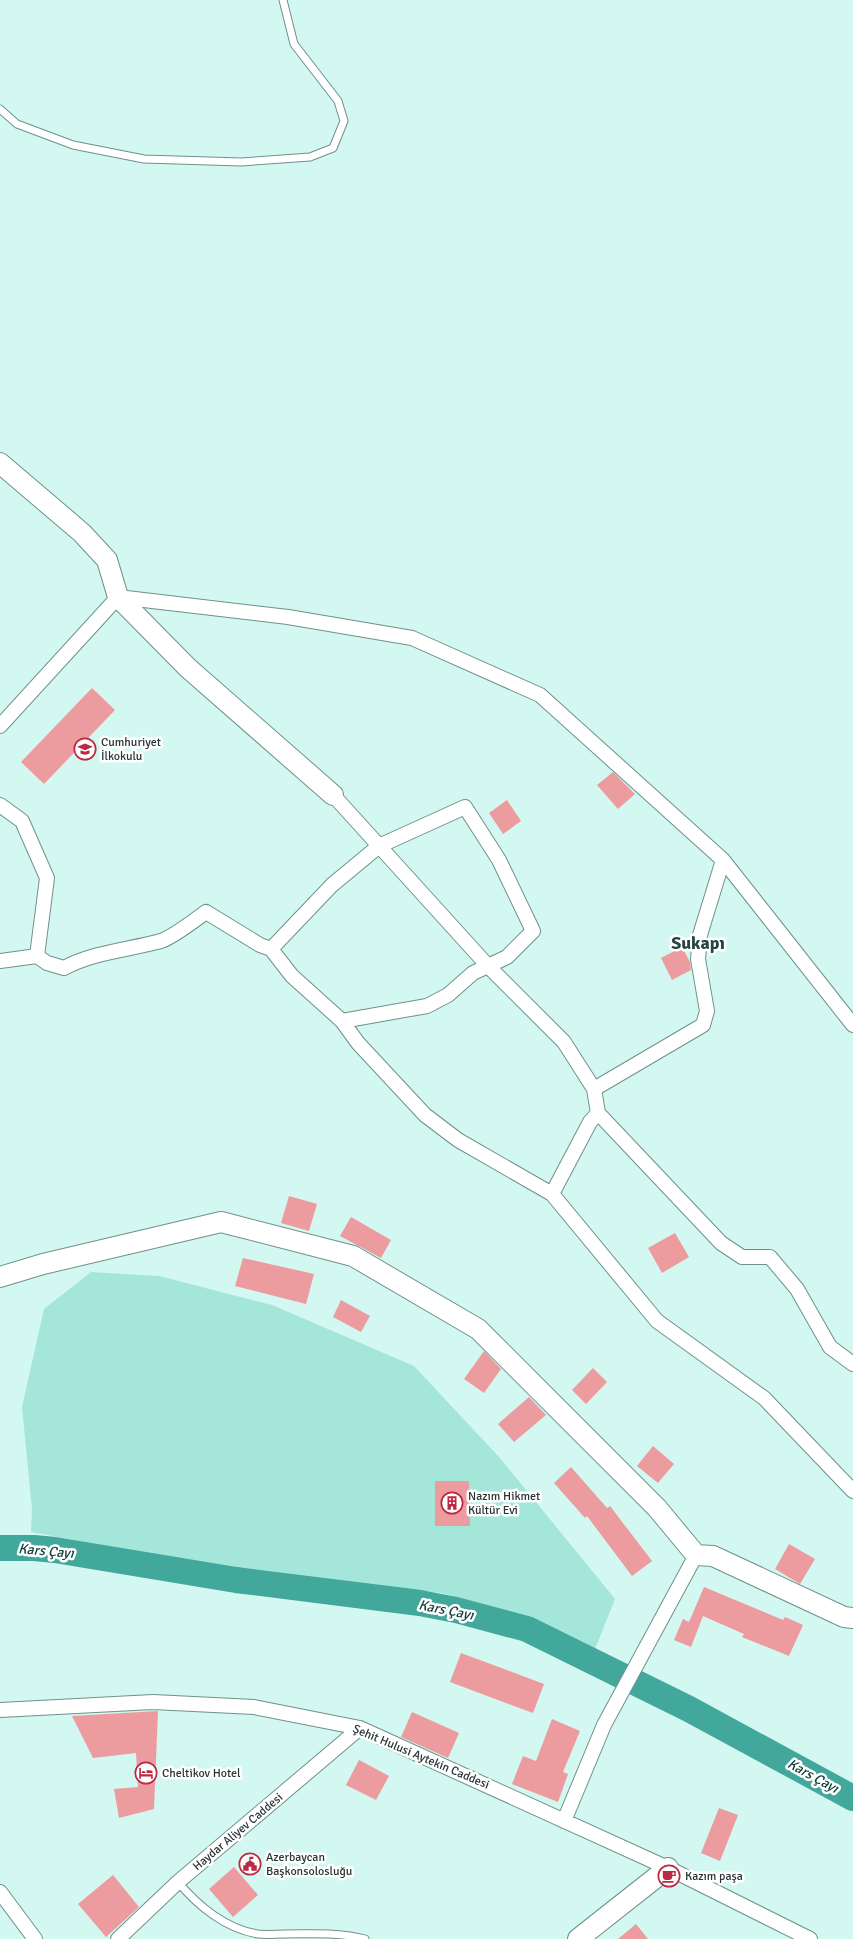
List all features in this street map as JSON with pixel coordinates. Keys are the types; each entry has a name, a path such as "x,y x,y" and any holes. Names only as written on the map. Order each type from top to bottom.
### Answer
{"street":[{"path":"0,463 82,533 107,560 118,597 188,668 334,795 488,966 564,1042 594,1089 598,1113 720,1243 742,1257 770,1257 798,1289 830,1347 853,1364"},
{"path":"0,726 118,597"},
{"path":"118,597 288,617 412,638 540,695 723,860 853,1025"},
{"path":"0,805 22,821 46,878 37,956"},
{"path":"271,949 332,885 379,846 465,807 499,860 533,931 506,957 472,973 448,995 428,1006 342,1022"},
{"path":"594,1089 703,1025 707,1011 698,959 700,935 723,860"},
{"path":"0,961 37,956 47,963 64,968 75,962 121,948 163,940 206,912 260,945 271,949 292,976 342,1022 358,1043 425,1115 458,1140 552,1194 657,1321 764,1398 853,1491"},
{"path":"552,1194 590,1122 598,1113"},
{"path":"0,1277 43,1264 221,1222 353,1256 478,1329 657,1508 696,1555 712,1556 844,1617 853,1618"},
{"path":"564,1821 604,1725 696,1555"},
{"name":"Şehit Hulusi Aytekin Caddesi","path":"0,1710 153,1702 254,1707 360,1728 668,1868 810,1939"},
{"name":"Haydar Aliyev Caddesi","path":"118,1939 178,1882 360,1728"},
{"path":"578,1939 668,1868"},
{"path":"0,1892 35,1939"}],"lane":[{"path":"0,109 16,124 73,146 144,159 241,162 310,157 334,148 344,121 338,101 294,44 283,0"},
{"path":"178,1882 211,1913 250,1932 266,1935 338,1934 365,1939"}],"green space":[{"path":"91,1272 159,1276 272,1305 414,1366 500,1458 615,1599 595,1649 526,1617 442,1593 255,1573 31,1532 32,1509 22,1407 44,1309"}],"building":[{"path":"92,688 115,710 44,784 21,762"},
{"path":"613,772 635,794 618,809 597,785"},
{"path":"507,800 521,821 503,834 489,813"},
{"path":"682,947 690,962 691,970 672,980 661,958"},
{"path":"289,1196 317,1204 309,1231 281,1223"},
{"path":"351,1217 391,1240 381,1258 340,1236"},
{"path":"675,1233 689,1257 662,1273 648,1248"},
{"path":"243,1258 314,1274 306,1304 235,1286"},
{"path":"341,1300 370,1316 361,1332 333,1317"},
{"path":"484,1351 501,1369 484,1393 464,1379"},
{"path":"593,1368 607,1382 586,1404 572,1390"},
{"path":"529,1397 546,1415 514,1442 498,1424"},
{"path":"653,1446 674,1464 658,1483 637,1466"},
{"path":"571,1467 607,1508 610,1506 652,1561 632,1576 587,1516 585,1518 554,1483"},
{"name":"Nazım Hikmet Kültür Evi","path":"435,1481 469,1481 470,1526 435,1526"},
{"path":"789,1544 815,1559 800,1584 775,1569"},
{"path":"704,1587 783,1620 785,1617 803,1625 789,1656 742,1637 744,1634 703,1616 691,1647 674,1640 683,1619 689,1622"},
{"path":"461,1653 544,1684 533,1713 450,1682"},
{"name":"Cheltikov Hotel","path":"158,1711 154,1809 119,1818 114,1789 138,1787 136,1753 93,1758 72,1716"},
{"path":"412,1712 459,1733 448,1758 401,1737"},
{"path":"552,1719 580,1731 563,1772 568,1774 558,1802 512,1784 523,1756 536,1761"},
{"path":"359,1760 389,1776 376,1800 346,1785"},
{"path":"719,1808 738,1815 720,1861 701,1853"},
{"path":"234,1867 258,1895 233,1917 209,1889"},
{"path":"113,1875 139,1907 106,1937 78,1904"},
{"path":"636,1924 648,1939 618,1939"}],"waterway":[{"name":"Kars Çayı","path":"0,1548 55,1550 236,1580 420,1603 456,1610 527,1629 689,1709 853,1798"}],"place":[{"name":"Cumhuriyet İlkokulu","path":"85,749"},
{"name":"Nazım Hikmet Kültür Evi","path":"452,1503"},
{"name":"Cheltikov Hotel","path":"146,1773"},
{"name":"Azerbaycan Başkonsolosluğu","path":"250,1864"},
{"name":"Kazım paşa","path":"669,1876"}],"district":[{"name":"Sukapı","path":"698,943"}]}
